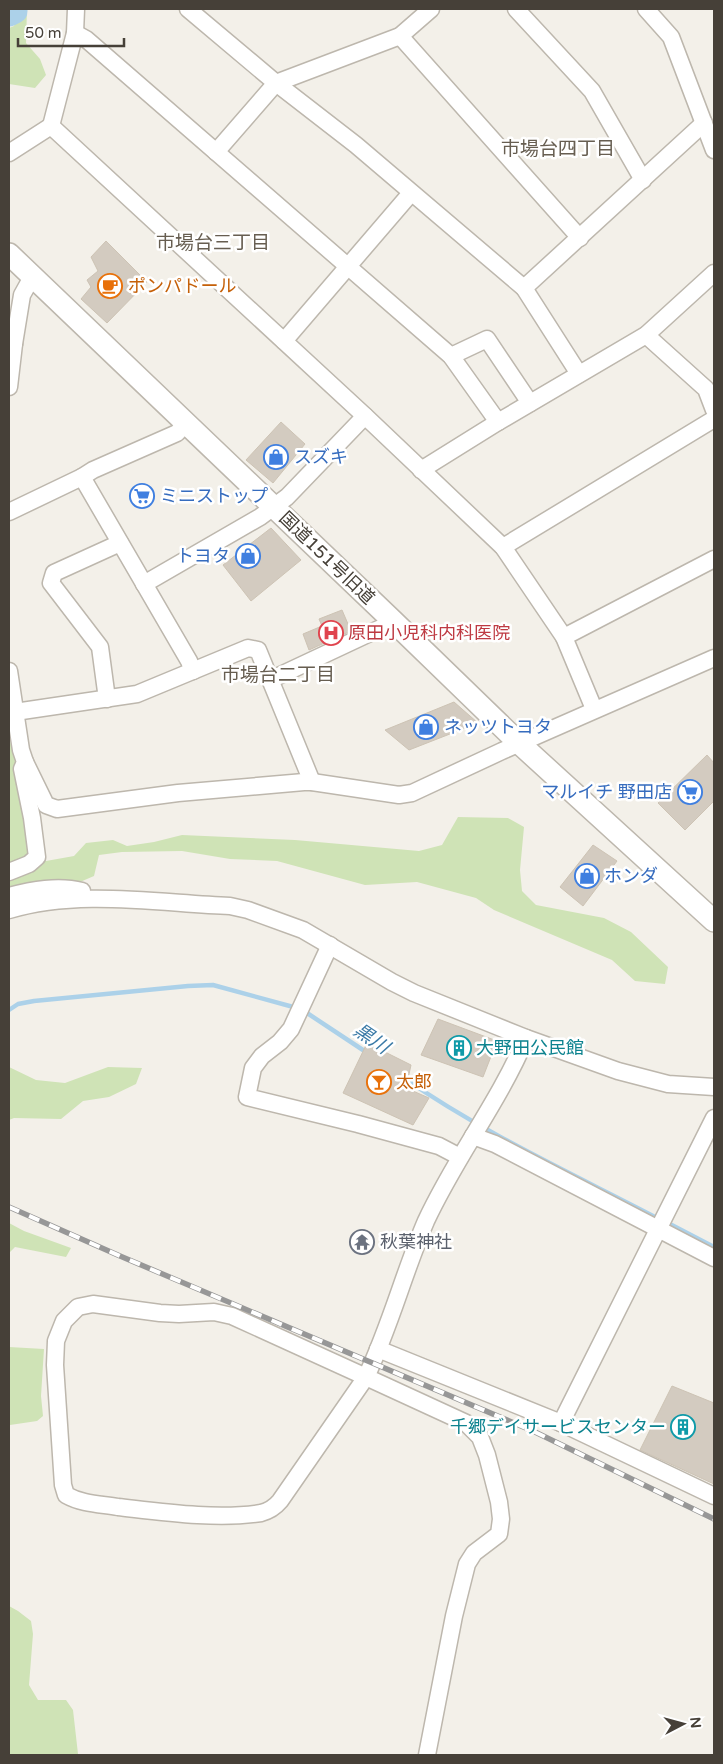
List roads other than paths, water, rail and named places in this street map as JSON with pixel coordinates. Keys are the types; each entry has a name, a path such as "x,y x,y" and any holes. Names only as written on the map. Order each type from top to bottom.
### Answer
{"street":[{"path":"9,154 51,126 75,33 76,9"},
{"path":"188,9 276,83 356,145 524,288 579,374"},
{"path":"216,152 276,83 400,36 431,9"},
{"path":"516,9 592,92 643,180"},
{"path":"646,9 670,37 714,150"},
{"path":"75,33 86,39 451,356 498,422"},
{"path":"400,36 580,238"},
{"path":"524,288 704,124"},
{"path":"51,126 365,416 503,547 564,637 594,709"},
{"path":"284,341 411,193"},
{"name":"国道151号旧道","path":"9,254 518,743 714,921"},
{"path":"421,470 498,422 646,335 714,273"},
{"path":"9,387 12,343 22,295 32,277"},
{"path":"646,335 706,389 714,410"},
{"path":"451,356 487,339 530,403"},
{"path":"144,584 274,508 365,416"},
{"path":"503,547 714,420"},
{"path":"9,512 82,477 92,470 177,433 186,423"},
{"path":"82,477 189,660 193,671"},
{"path":"107,699 100,647 51,583 54,573 120,543"},
{"path":"564,637 714,559"},
{"path":"270,680 385,626 392,620"},
{"path":"15,712 138,694 248,648 258,650 312,782"},
{"path":"9,671 21,750 25,762 46,805 57,809 178,793 312,782 399,795 412,793 594,709 714,658"},
{"path":"9,872 29,864 37,856 32,818 22,769 25,762"},
{"path":"9,896 30,890 52,889 80,890 85,892 87,898"},
{"path":"9,910 87,898 230,906 248,910 303,930 414,993 526,1038 618,1071 668,1084 714,1087"},
{"path":"330,945 291,1029 280,1042 262,1056 253,1068 247,1097 439,1146 460,1157"},
{"path":"427,1755 466,1564 474,1553 499,1534 501,1519 499,1502 487,1454 480,1436 466,1422 366,1377 232,1316 214,1312 160,1313 93,1304 78,1307 64,1321 56,1341 55,1365 59,1440 63,1485 66,1495 78,1501 148,1511 226,1516 263,1513 274,1508 366,1377 426,1222 526,1038"},
{"path":"561,1423 714,1118"},
{"path":"474,1135 495,1144 714,1258"},
{"path":"378,1349 561,1423 714,1496"}],"waterway":[{"path":"9,14 15,11 15,9"},
{"name":"黒川","path":"9,1010 18,1004 34,1001 213,985 297,1008"},
{"name":"黒川","path":"304,1011 369,1054"},
{"name":"黒川","path":"404,1078 497,1135 659,1219"},
{"name":"黒川","path":"666,1222 714,1247"}],"railway":[{"path":"9,1207 533,1431 714,1519"}],"place":[{"name":"ポンパドール","path":"110,286"},
{"name":"スズキ","path":"276,457"},
{"name":"ミニストップ","path":"142,496"},
{"name":"トヨタ","path":"248,556"},
{"name":"原田小児科内科医院","path":"331,633"},
{"name":"ネッツトヨタ","path":"426,727"},
{"name":"マルイチ 野田店","path":"690,792"},
{"name":"ホンダ","path":"587,876"},
{"name":"大野田公民館","path":"459,1048"},
{"name":"太郎","path":"379,1082"},
{"name":"秋葉神社","path":"362,1242"},
{"name":"千郷デイサービスセンター","path":"683,1427"}],"district":[{"name":"市場台四丁目","path":"558,148"},
{"name":"市場台三丁目","path":"213,242"},
{"name":"市場台二丁目","path":"278,674"}]}
